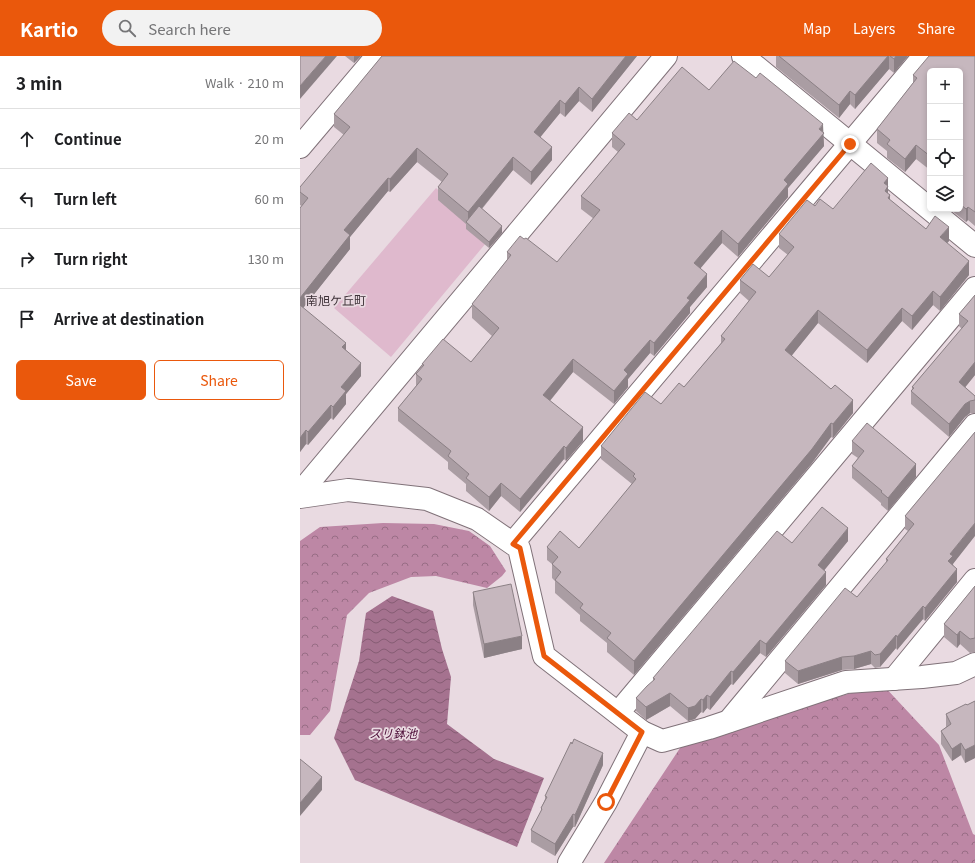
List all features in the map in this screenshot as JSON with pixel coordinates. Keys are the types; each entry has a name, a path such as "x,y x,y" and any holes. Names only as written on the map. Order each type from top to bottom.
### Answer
{"street":[{"path":"300,147 377,56"},
{"path":"300,494 666,56"},
{"path":"743,56 975,246"},
{"path":"513,544 924,56"},
{"path":"618,713 975,288"},
{"path":"729,721 975,426"},
{"path":"300,497 348,490 427,499 477,519 520,548 544,656 642,732 662,741 729,721 846,682 956,672 975,664"},
{"path":"894,678 975,580"},
{"path":"569,863 606,802 642,732"}],"green space":[{"path":"383,523 434,524 469,531 490,546 506,571 487,588 436,576 411,577 369,593 347,615 330,711 310,735 300,735 300,541 320,527"},
{"path":"882,684 939,745 973,834 975,835 975,863 604,863 684,742"}],"shaded area":[{"path":"436,188 491,237 391,357 334,308"}],"water":[{"name":"スリ鉢池","path":"392,596 433,611 442,649 451,677 447,724 494,759 544,778 517,847 355,780 334,738 359,661 366,613"}],"building":[{"path":"300,56 326,56 300,86"},
{"path":"382,56 626,56 592,99 579,87 565,104 560,100 534,132 552,147 531,172 513,157 468,212 438,187 448,174 417,148 390,179 388,178 344,230 350,235 300,298 300,208 308,198 300,192 300,187 350,127 334,114"},
{"path":"779,56 888,56 855,95 850,91 839,105"},
{"path":"929,56 975,56 975,212 968,207 966,209 963,206 963,68 927,68 927,154 916,145 905,159 887,144 890,140 877,129 917,78 913,75"},
{"path":"734,61 756,78 760,73 823,124 819,129 824,133 784,180 788,184 738,244 722,230 694,263 707,274 687,298 690,300 654,343 650,340 624,370 628,374 614,391 573,359 543,395 583,427 566,448 564,446 520,499 501,483 489,497 466,478 469,474 448,456 451,451 398,408 422,379 416,374 424,365 422,364 443,339 471,362 499,328 472,304 511,255 507,252 520,236 524,239 526,238 557,262 600,210 581,196 625,144 612,133 629,113 637,120 682,67 709,90"},
{"path":"871,163 888,178 884,183 888,186 885,191 890,195 888,198 926,229 935,216 949,227 940,237 969,261 940,297 933,291 912,316 902,308 867,350 818,310 785,350 831,389 835,385 853,400 833,424 831,423 812,449 634,661 607,638 611,633 580,608 583,604 555,580 561,572 552,564 558,557 547,547 560,531 579,548 636,479 633,476 635,474 601,446 645,392 661,404 679,383 684,387 725,339 721,336 756,292 740,280 753,264 769,277 794,247 779,234 807,200 815,206 820,199 833,209"},
{"path":"479,206 502,226 489,242 466,222"},
{"path":"975,295 975,362 959,382 975,396 975,400 965,404 949,424 911,391 914,388 912,387 968,321 959,314"},
{"path":"300,305 346,343 342,347 361,363 341,387 346,391 333,407 331,405 308,432 306,430 300,438"},
{"path":"867,423 916,464 888,498 881,492 882,491 852,466 864,451 852,441"},
{"path":"975,432 975,523 950,554 953,556 948,561 957,569 925,608 923,606 897,637 896,635 880,654 875,655 871,651 854,656 842,657 798,671 785,661 845,588 857,597 888,560 886,559 914,524 905,516"},
{"path":"822,507 848,528 818,565 826,572 766,644 760,640 733,672 731,671 710,697 707,695 695,706 688,708 670,693 646,707 636,698 655,679 653,678 777,531 792,543"},
{"path":"511,584 522,636 484,644 473,592"},
{"path":"975,586 975,638 970,639 960,631 957,635 944,624"},
{"path":"975,701 975,745 965,750 961,743 952,749 941,731 951,724 946,714"},
{"path":"574,739 603,753 575,815 573,814 555,844 531,830 547,797 545,796 571,742 572,744"},
{"path":"300,759 322,777 300,803"}],"district":[{"name":"南旭ケ丘町","path":"336,299"}],"route":[{"path":"606,802 642,732 544,656 520,548 513,544 850,144"}]}
